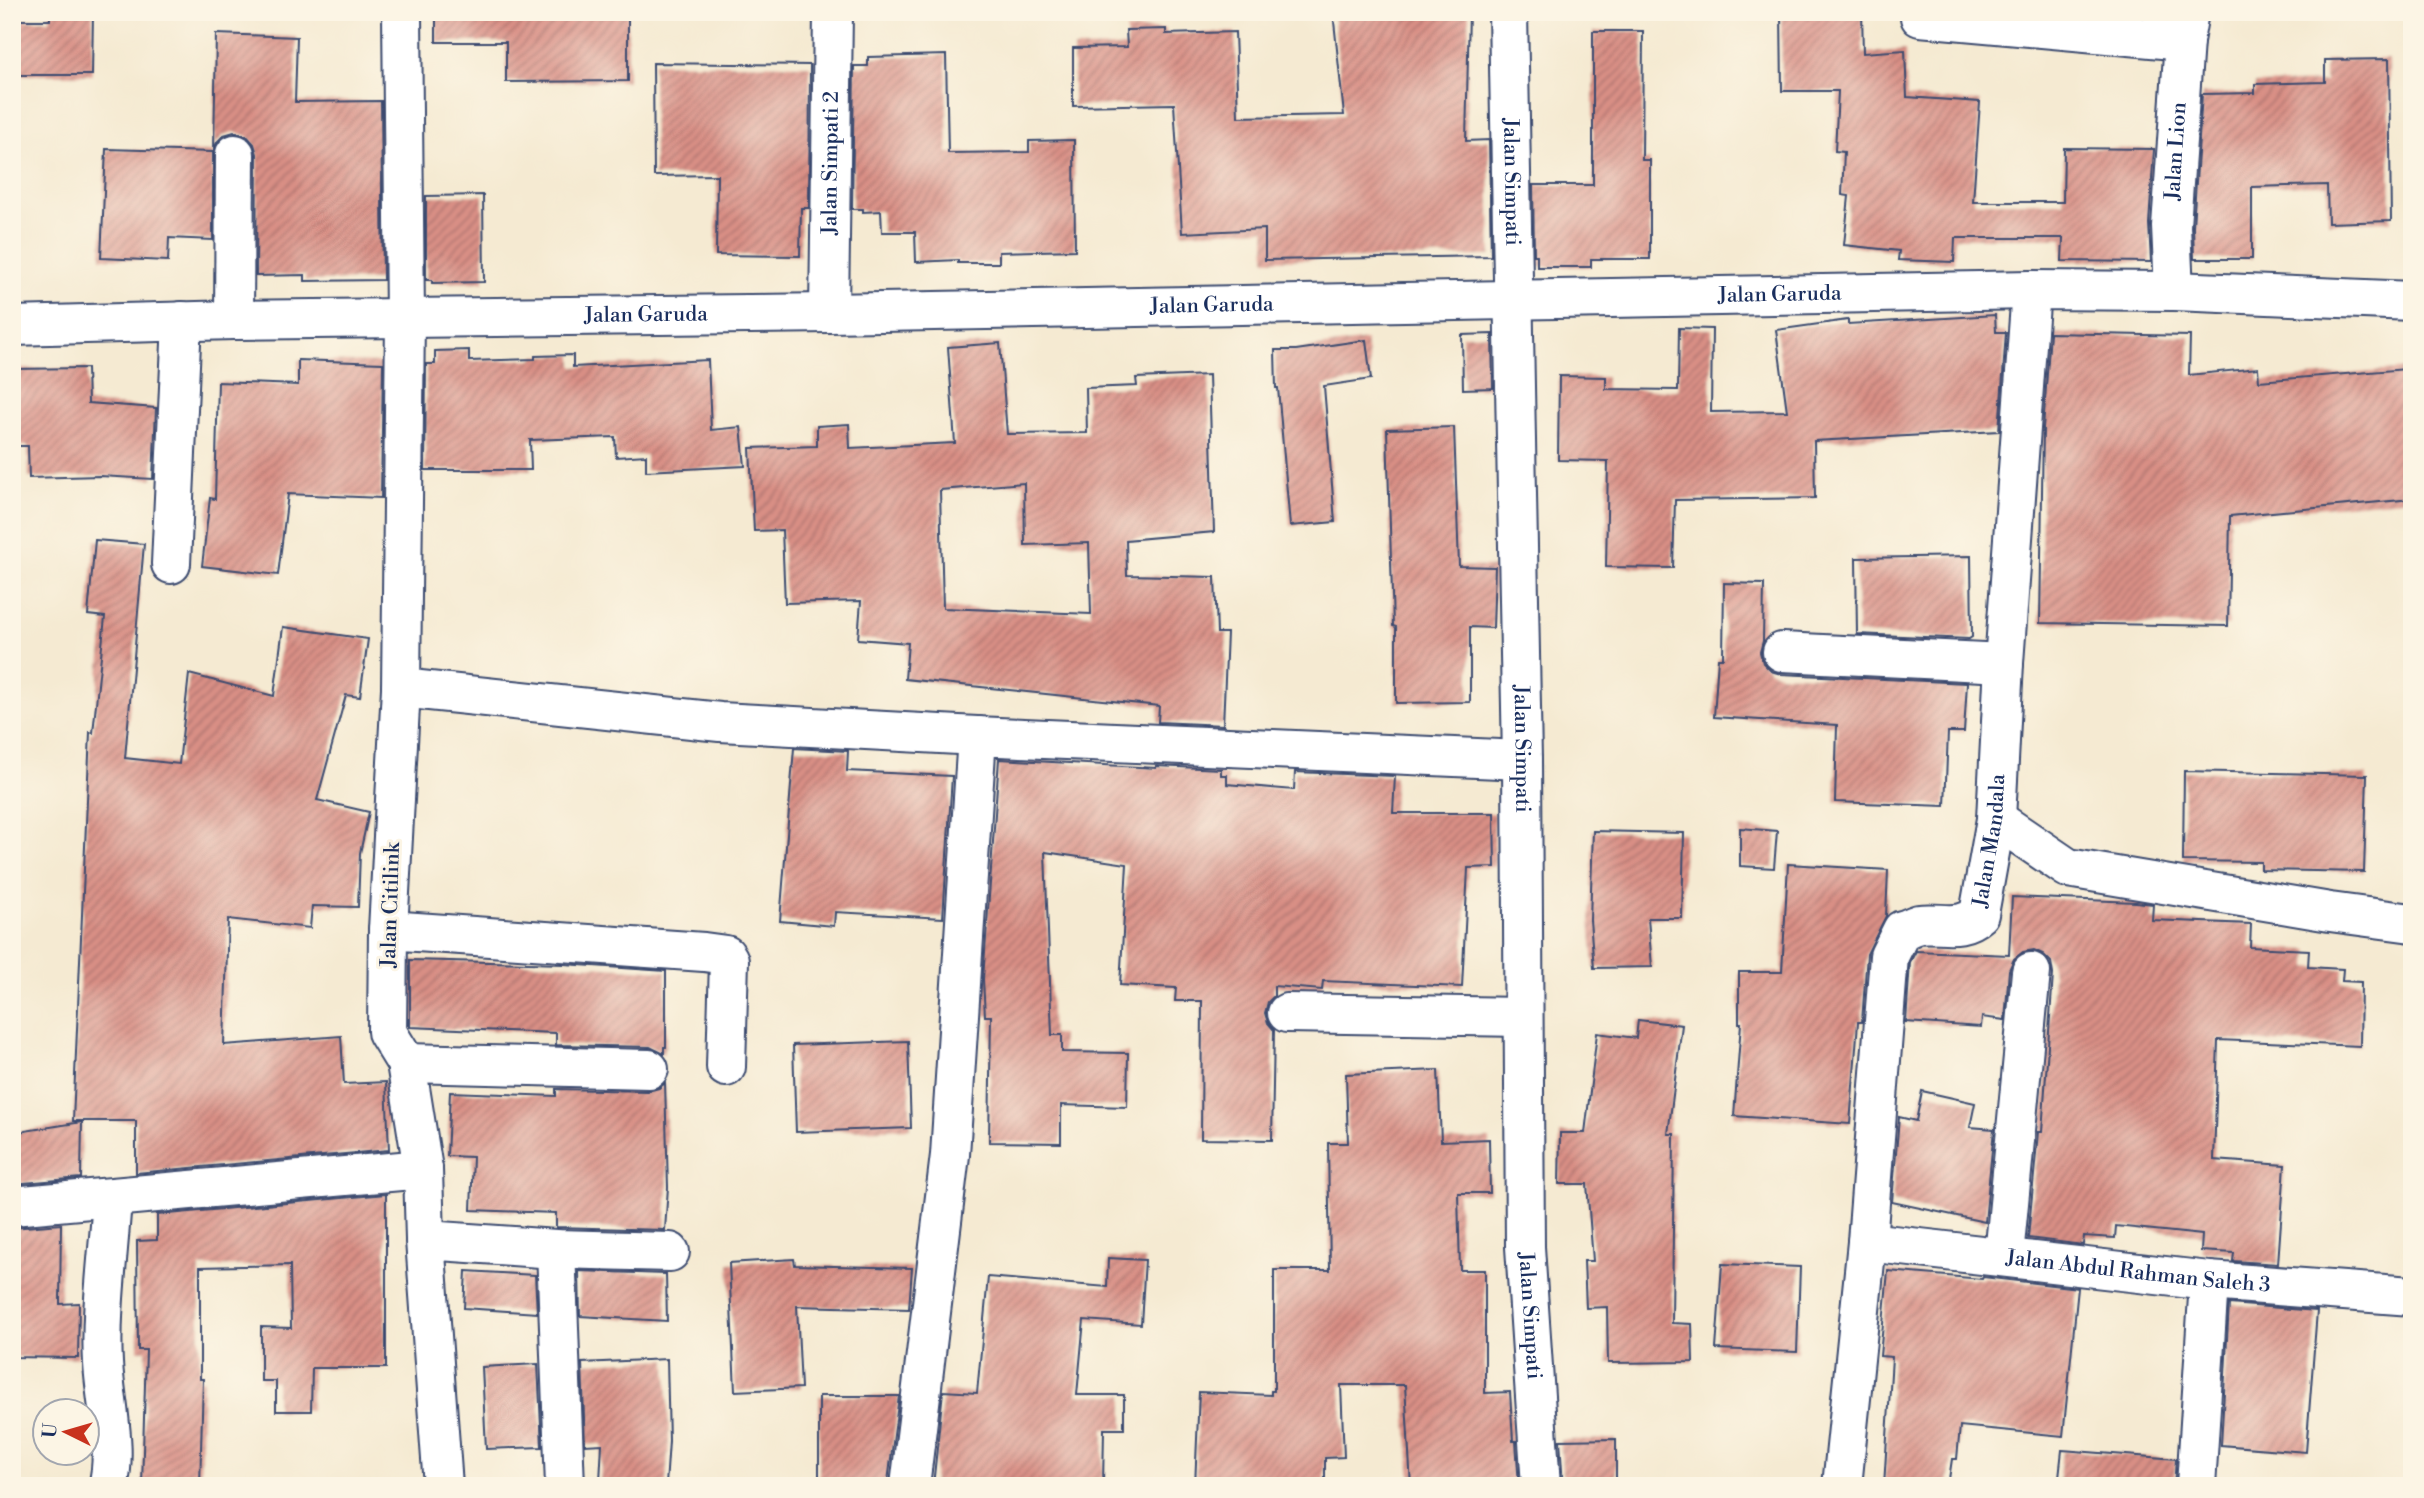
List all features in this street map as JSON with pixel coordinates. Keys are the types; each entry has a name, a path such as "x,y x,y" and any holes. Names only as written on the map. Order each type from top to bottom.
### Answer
{"street":[{"name":"Jalan Citilink","path":"402,12 405,318 401,688 388,930 387,1032 407,1063 423,1170 425,1240 443,1486"},
{"name":"Jalan Simpati 2","path":"829,313 833,12"},
{"name":"Jalan Simpati","path":"1508,12 1522,760 1524,1247 1541,1486"},
{"path":"1920,17 2186,27"},
{"name":"Jalan Lion","path":"2174,291 2171,226 2186,27"},
{"path":"234,320 235,154"},
{"name":"Jalan Garuda","path":"12,326 2031,290 2174,291 2412,301"},
{"name":"Jalan Mandala","path":"1842,1486 1867,1242 1889,956 1902,930 1919,925 1959,925 1971,921 1979,914 1996,819 2004,663 2031,290"},
{"path":"171,564 182,321"},
{"path":"1782,652 2004,663"},
{"path":"401,688 720,722 1522,760"},
{"path":"910,1486 950,1155 977,736"},
{"path":"1996,819 2068,868 2412,923"},
{"path":"388,930 704,951 726,955 729,960 726,1067"},
{"path":"2004,1256 2031,972"},
{"path":"1287,1013 1522,1017"},
{"path":"407,1063 649,1069"},
{"path":"12,1206 423,1170"},
{"path":"108,1486 111,1476 111,1450 103,1361 112,1198"},
{"path":"425,1240 556,1249 670,1252"},
{"name":"Jalan Abdul Rahman Saleh 3","path":"1867,1242 2209,1281 2412,1296"},
{"path":"556,1249 565,1486"},
{"path":"2196,1486 2209,1281"}],"building":[{"path":"50,12 93,12 92,75 12,75 12,20 50,20"},
{"path":"436,12 628,12 628,81 506,82 506,42 436,42"},
{"path":"1333,12 1469,12 1466,141 1489,140 1491,256 1265,260 1265,229 1182,233 1174,104 1073,106 1073,48 1127,47 1126,30 1166,29 1166,34 1235,32 1238,117 1344,115"},
{"path":"1781,12 1862,12 1863,53 1905,50 1907,97 1980,102 1973,202 2063,202 2064,148 2154,149 2149,224 2151,262 2062,261 2063,238 1955,238 1954,262 1898,260 1899,251 1844,245 1849,196 1842,195 1844,152 1835,151 1838,91 1782,91"},
{"path":"1593,31 1643,31 1642,160 1650,160 1650,259 1591,259 1591,267 1537,267 1537,255 1534,255 1533,185 1593,185"},
{"path":"216,34 297,37 295,102 381,101 383,280 305,281 305,275 256,276 257,154 254,144 247,136 234,132 224,135 217,142 214,151"},
{"path":"946,55 948,153 1029,152 1029,141 1074,140 1075,250 999,252 999,263 958,263 958,260 916,262 915,232 882,232 881,211 863,212 863,209 852,209 854,66 868,66 868,57"},
{"path":"2389,59 2391,221 2328,223 2327,185 2252,187 2252,259 2194,259 2193,226 2202,94 2255,93 2255,84 2325,82 2325,60"},
{"path":"653,63 810,65 809,208 801,208 800,256 716,255 717,175 654,176"},
{"path":"106,149 213,152 213,240 169,238 168,261 101,258"},
{"path":"483,195 484,282 432,283 432,280 426,280 426,196"},
{"path":"1995,315 1996,332 2006,332 1999,431 1814,441 1815,498 1675,500 1673,568 1606,567 1608,461 1558,460 1559,376 1606,377 1606,389 1678,390 1679,328 1712,329 1711,412 1787,411 1776,330 1848,320 1848,324"},
{"path":"2050,333 2190,336 2189,375 2258,368 2259,381 2406,369 2412,439 2412,499 2230,516 2228,626 2040,623 2043,428"},
{"path":"1492,334 1493,388 1463,389 1462,335"},
{"path":"1366,340 1371,379 1324,386 1335,522 1290,526 1276,388 1275,350 1296,350"},
{"path":"1000,343 1007,434 1087,433 1086,388 1137,386 1136,378 1209,375 1214,532 1126,540 1127,575 1215,577 1217,633 1227,633 1223,725 1158,722 1159,706 905,679 908,643 858,639 861,601 785,603 782,530 754,531 750,448 817,446 817,426 849,424 850,448 955,443 948,347","holes":["1024,483 1025,545 1089,543 1091,614 943,608 940,490"]},
{"path":"469,350 469,361 573,355 573,367 708,360 711,430 741,427 745,466 646,471 646,455 616,457 615,437 530,440 531,470 425,470 426,364 435,364 435,351"},
{"path":"298,360 383,363 381,498 288,494 278,575 202,566 210,498 215,499 218,382 298,385"},
{"path":"87,368 88,403 156,408 153,479 100,476 29,478 28,446 12,446 12,369"},
{"path":"1454,427 1459,566 1495,567 1493,628 1470,627 1470,702 1396,703 1396,627 1393,626 1387,429"},
{"path":"95,540 144,544 125,758 179,764 189,674 274,696 283,627 368,639 360,697 346,695 317,800 369,812 360,853 358,907 312,906 310,928 228,919 224,1045 341,1036 344,1084 386,1082 389,1150 136,1173 136,1121 73,1121 90,732 93,733 105,617 88,615"},
{"path":"1971,556 1972,637 1857,634 1856,558"},
{"path":"1724,583 1764,584 1763,641 1760,652 1763,663 1771,671 1781,674 1967,683 1964,732 1948,732 1945,806 1835,802 1837,725 1714,717 1718,658 1723,658"},
{"path":"794,748 848,751 847,771 952,776 943,918 835,912 834,926 780,921"},
{"path":"999,759 1221,769 1221,775 1227,775 1227,784 1294,790 1295,772 1395,776 1393,813 1494,813 1495,867 1468,868 1462,987 1323,981 1322,990 1274,986 1274,996 1268,1002 1265,1013 1274,1030 1272,1140 1201,1139 1202,1001 1175,1001 1176,988 1120,985 1127,864 1045,852 1052,1035 1062,1035 1062,1052 1128,1053 1127,1107 1061,1105 1061,1143 989,1142 991,1016 985,1016 983,979"},
{"path":"2184,771 2367,775 2364,872 2261,870 2261,862 2183,861"},
{"path":"1740,828 1777,831 1774,868 1740,866"},
{"path":"1593,831 1684,833 1682,918 1648,918 1652,967 1594,968 1590,920"},
{"path":"1788,864 1888,870 1886,916 1867,954 1862,1022 1858,1022 1850,1124 1734,1116 1741,1023 1739,972 1782,972"},
{"path":"2012,897 2136,902 2153,904 2152,920 2251,924 2250,947 2309,950 2308,967 2343,969 2342,981 2361,982 2360,1046 2218,1040 2214,1160 2285,1165 2278,1264 2233,1261 2234,1253 2201,1251 2202,1235 2116,1226 2115,1238 2084,1236 2083,1245 2028,1238 2038,1132 2042,1132 2053,974 2051,962 2034,950 2023,952 2014,959 2009,970 2005,1020 1982,1017 1981,1027 1906,1022 1910,962 1916,951 2009,955"},
{"path":"410,960 564,964 666,971 664,1054 650,1047 556,1045 556,1033 410,1027"},
{"path":"1638,1020 1682,1025 1668,1134 1674,1134 1672,1323 1692,1324 1693,1362 1608,1363 1607,1307 1586,1308 1584,1261 1593,1261 1587,1184 1559,1184 1560,1133 1585,1133 1597,1033 1636,1038"},
{"path":"908,1041 911,1128 796,1132 793,1045"},
{"path":"1438,1070 1441,1141 1489,1139 1490,1193 1458,1193 1460,1270 1485,1270 1485,1393 1510,1392 1519,1486 1411,1486 1405,1385 1341,1385 1344,1457 1325,1458 1325,1486 1195,1486 1199,1392 1271,1395 1271,1391 1274,1391 1274,1270 1330,1270 1328,1143 1348,1143 1346,1074"},
{"path":"665,1083 668,1187 665,1230 556,1227 556,1213 471,1210 473,1157 447,1156 450,1092 556,1096 556,1089 648,1091"},
{"path":"1922,1091 1975,1103 1970,1127 1994,1129 1985,1222 1892,1202 1899,1117 1916,1121"},
{"path":"82,1122 81,1178 12,1184 12,1133"},
{"path":"386,1194 386,1368 312,1368 311,1411 276,1411 276,1381 261,1381 261,1327 291,1328 290,1265 200,1267 200,1379 203,1379 200,1486 142,1486 146,1350 138,1350 137,1241 157,1240 157,1215"},
{"path":"61,1224 60,1304 79,1303 78,1358 12,1357 12,1228"},
{"path":"1108,1258 1145,1260 1141,1324 1084,1320 1077,1395 1124,1395 1124,1429 1104,1429 1103,1486 933,1486 943,1391 977,1393 988,1277 1107,1287"},
{"path":"794,1259 795,1265 912,1268 909,1309 797,1306 801,1388 735,1391 729,1263"},
{"path":"1722,1264 1800,1267 1797,1352 1716,1349"},
{"path":"466,1271 535,1275 537,1313 464,1308"},
{"path":"579,1271 666,1274 667,1321 580,1316"},
{"path":"1888,1271 1983,1277 2078,1288 2063,1436 1960,1426 1957,1459 1952,1459 1948,1486 1884,1486 1892,1357 1880,1356"},
{"path":"2229,1304 2317,1311 2306,1452 2221,1445"},
{"path":"667,1359 669,1441 666,1485 600,1481 602,1444 585,1445 582,1363"},
{"path":"538,1364 542,1447 486,1449 482,1367"},
{"path":"819,1396 899,1396 888,1482 819,1482"},
{"path":"1616,1439 1616,1486 1563,1486 1560,1440"},
{"path":"2062,1450 2176,1459 2174,1486 2058,1486"}]}
